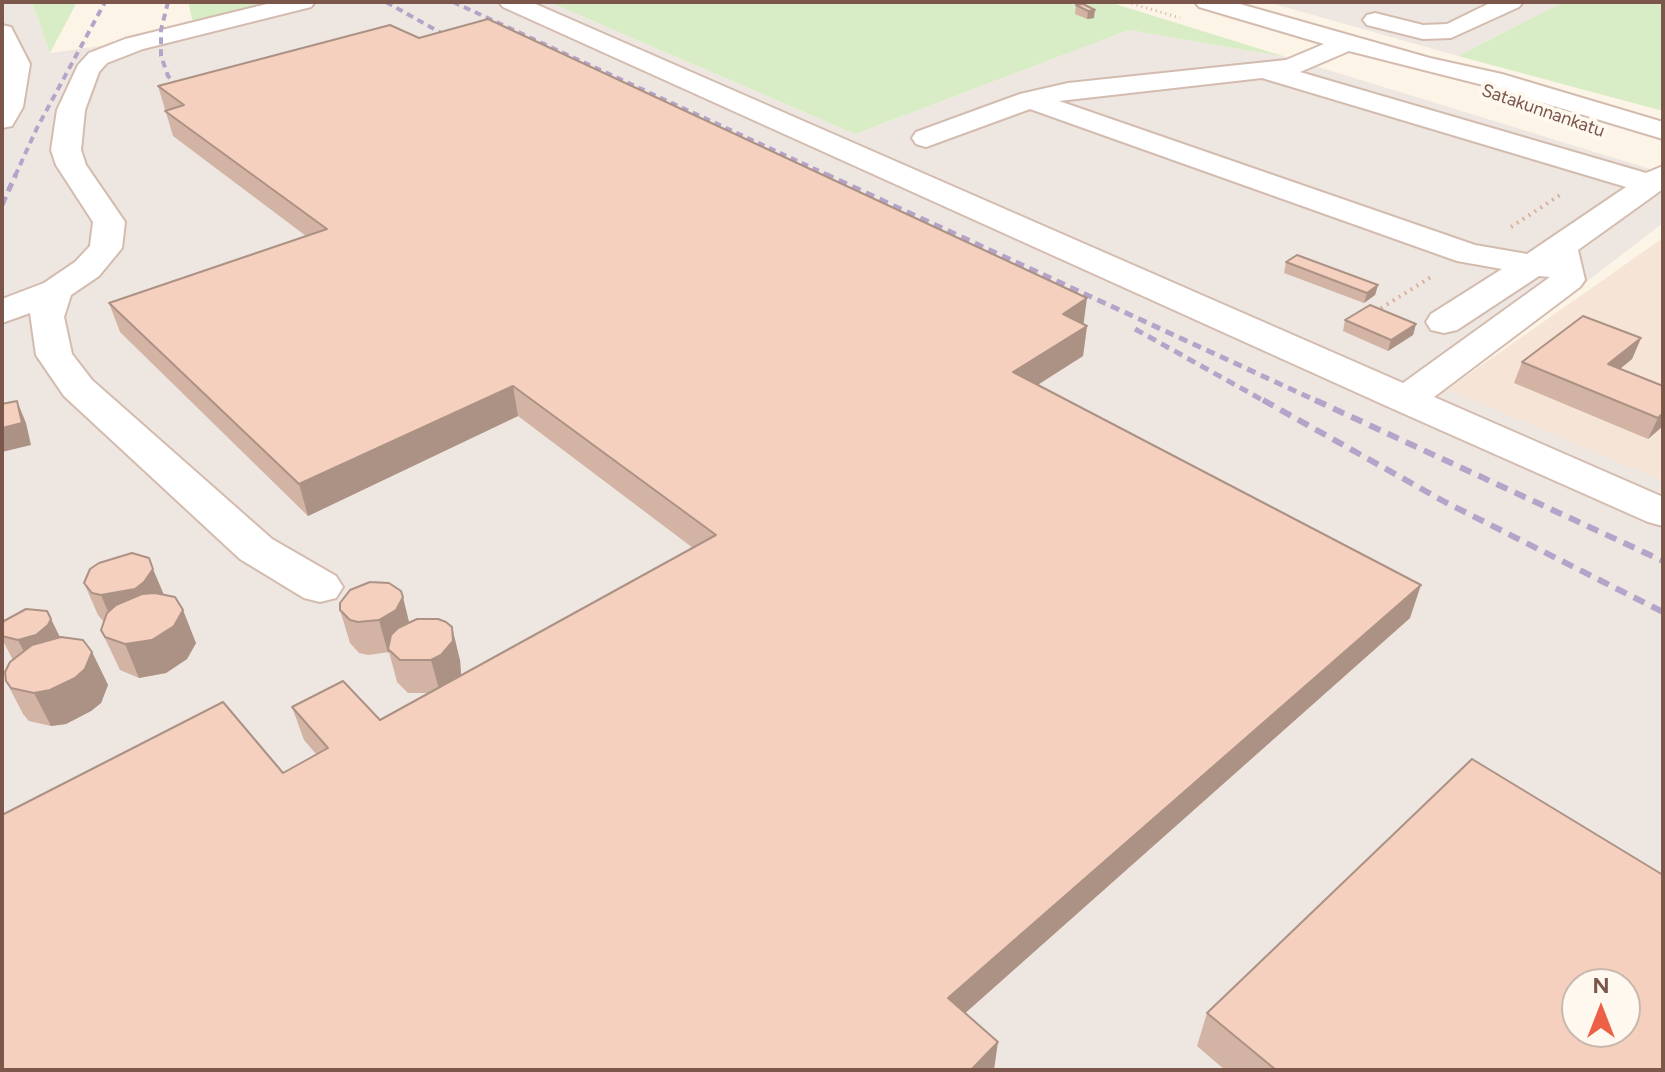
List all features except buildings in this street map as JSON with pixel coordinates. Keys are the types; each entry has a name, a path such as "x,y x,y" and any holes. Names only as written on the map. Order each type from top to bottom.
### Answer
{"street":[{"path":"2,312 56,290 87,269 106,248 109,222 71,165 66,150 71,110 87,70 98,58 134,44 303,2"},
{"path":"511,2 1663,513"},
{"name":"Satakunnankatu","path":"1207,2 1340,42 1493,80 1663,131"},
{"path":"926,138 1030,100 1068,91 1291,67 1370,26 1381,13 1403,2"},
{"path":"1375,20 1423,32 1451,31 1511,2"},
{"path":"2,32 17,64 9,107 2,120"},
{"name":"Satakunnankatu","path":"1425,65 1473,87 1663,152"},
{"path":"1267,71 1577,162 1657,179"},
{"path":"1030,100 1435,243 1493,258"},
{"path":"1444,322 1554,260 1657,179"},
{"path":"1405,400 1568,280 1554,260 1504,252 1429,295 1463,356"},
{"path":"56,290 46,317 54,355 78,388 256,549 320,587"}],"path":[{"path":"1374,312 1387,318"}],"shaded area":[{"path":"2,2 32,2 50,53 107,45 274,2 549,2 855,134 1129,30 1286,57 1663,173 1663,223 1447,389 1663,481 1663,1070 2,1070"},
{"path":"1267,2 1563,2 1458,56"},
{"path":"1663,238 1663,481 1446,390"}],"green space":[{"path":"32,2 77,2 50,53"},
{"path":"188,2 274,2 193,23"},
{"path":"549,2 1109,2 1286,57 1129,30 855,134"},
{"path":"1563,2 1663,2 1663,111 1458,56"}],"railway":[{"path":"15,176 37,128 105,2"},
{"path":"168,2 161,30 161,56 168,76 189,98"},
{"path":"386,2 459,43"},
{"path":"453,2 830,176"},
{"path":"2,205 16,174"},
{"path":"825,174 1319,402"},
{"path":"1135,329 1266,402"},
{"path":"1263,400 1445,502 1663,612"},
{"path":"1315,400 1663,561"}]}
